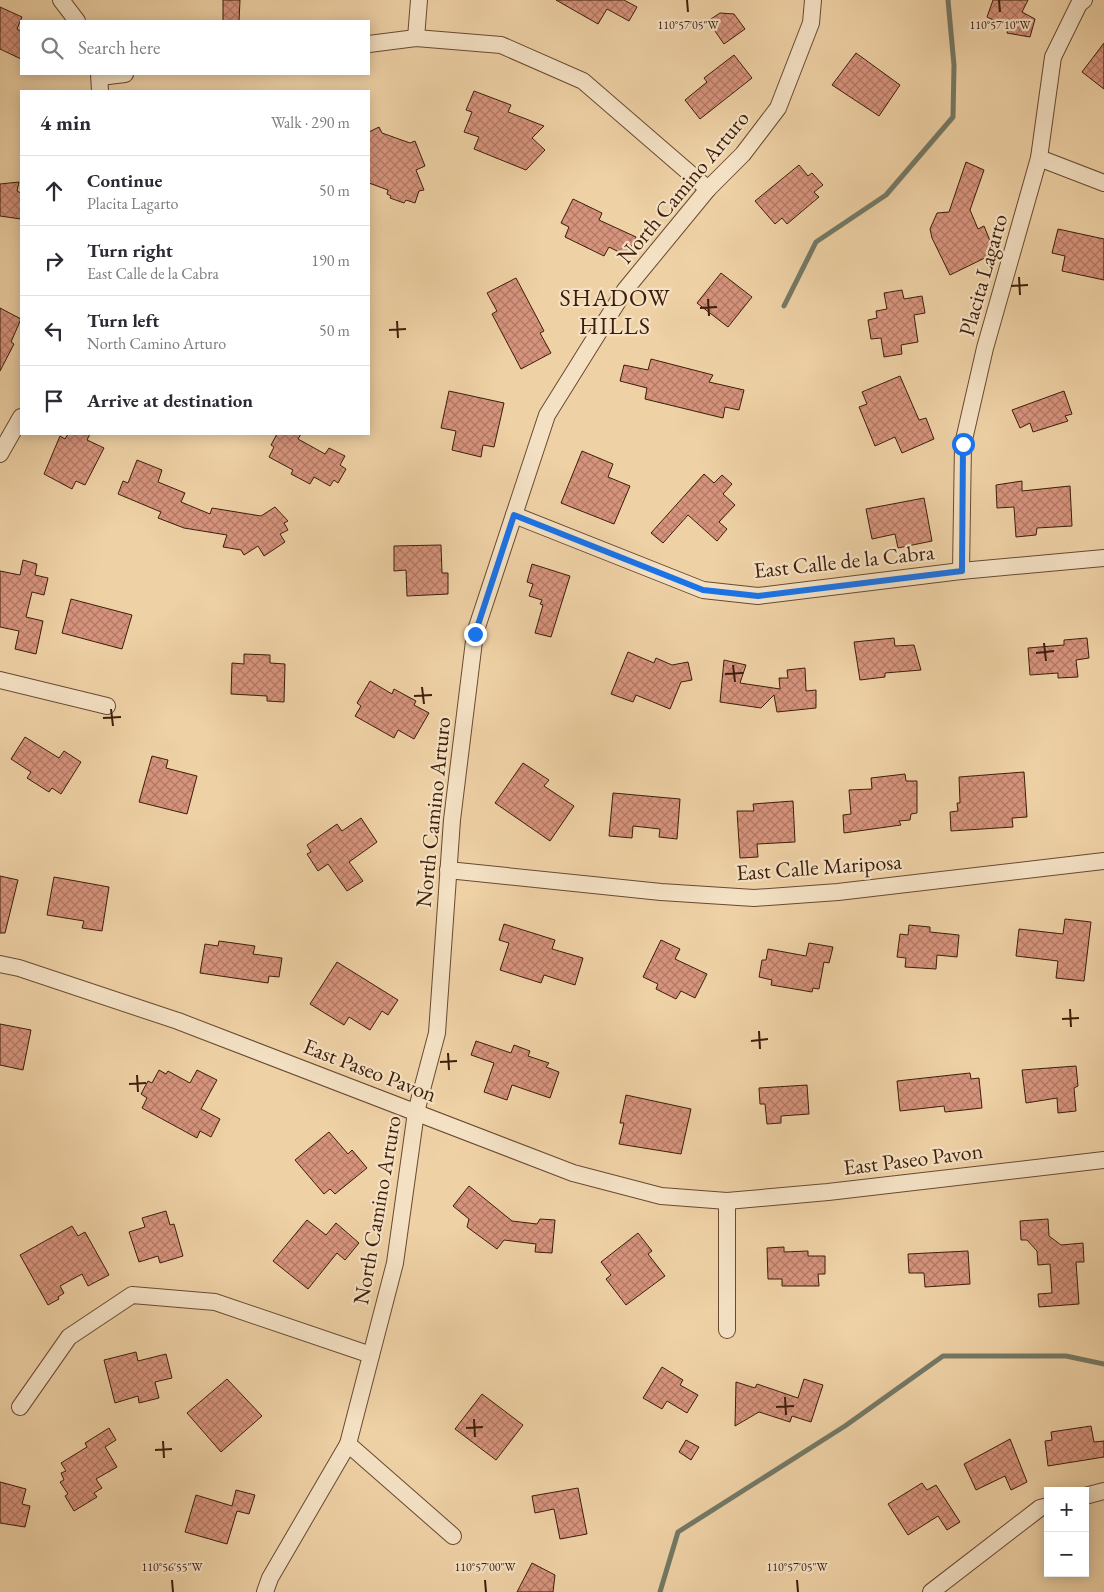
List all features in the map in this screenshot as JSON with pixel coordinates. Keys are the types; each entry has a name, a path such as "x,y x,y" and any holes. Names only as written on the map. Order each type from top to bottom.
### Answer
{"street":[{"path":"61,0 76,20"},
{"path":"416,38 418,0"},
{"name":"North Camino Arturo","path":"265,1592 270,1578 348,1444 395,1263 416,1112 437,1033 452,820 475,634 547,415 625,290 708,189 743,154 778,108 811,23 813,0"},
{"name":"Placita Lagarto","path":"962,571 963,444 986,348 1039,158 1053,57 1079,4 1084,0"},
{"path":"370,44 416,38 501,45 583,81 708,189"},
{"path":"100,81 121,75"},
{"path":"1039,158 1104,183"},
{"path":"0,454 20,419"},
{"name":"East Calle de la Cabra","path":"514,515 703,590 758,596 962,571 1104,558"},
{"path":"0,680 106,706"},
{"name":"East Calle Mariposa","path":"448,870 661,892 754,898 838,892 1104,861"},
{"name":"East Paseo Pavon","path":"0,964 19,968 178,1021 573,1173 660,1196 727,1201 828,1192 1104,1160"},
{"path":"727,1201 727,1330"},
{"path":"20,1406 69,1337 132,1295 216,1302 371,1356"},
{"path":"348,1444 453,1536"},
{"path":"1089,1495 1104,1491"},
{"path":"931,1592 1040,1508 1044,1507"}],"building":[{"path":"223,0 240,0 239,20 223,20"},
{"path":"556,0 624,0 637,7 629,21 607,9 598,24"},
{"path":"993,0 1028,0 1022,12 1035,19 1030,37 1007,33 1008,27 987,17"},
{"path":"0,7 22,17 17,29 20,30 20,59 0,49"},
{"path":"720,13 734,14 745,29 724,44 708,21"},
{"path":"1104,43 1104,89 1082,72"},
{"path":"856,53 900,85 879,116 832,85"},
{"path":"734,55 752,78 700,119 685,100 707,82 704,78"},
{"path":"474,91 511,105 508,112 544,126 532,138 545,150 526,170 474,149 479,137 464,132 472,112 466,110"},
{"path":"379,127 382,133 410,143 415,141 425,166 416,170 424,190 419,191 415,203 406,200 404,203 390,198 391,196 387,194 388,190 370,183 370,132"},
{"path":"966,162 984,170 970,210 978,229 984,226 995,253 950,275 932,238 930,229 937,213 949,212"},
{"path":"799,165 808,176 812,173 823,185 814,192 819,197 787,224 782,218 775,224 755,201"},
{"path":"19,182 17,191 20,192 20,219 0,216 0,184"},
{"path":"573,199 602,213 599,220 636,237 627,256 609,247 604,256 565,237 569,227 561,223"},
{"path":"1058,229 1104,239 1104,280 1062,271 1065,256 1052,253"},
{"path":"721,273 752,297 728,327 697,303"},
{"path":"516,278 544,331 540,333 551,353 521,369 492,314 497,311 487,293"},
{"path":"902,290 904,299 922,296 925,313 914,315 918,342 901,345 902,354 884,357 881,338 871,339 868,320 877,318 876,311 887,309 884,293"},
{"path":"0,308 20,318 20,321 11,342 14,344 0,371"},
{"path":"651,359 713,375 709,382 744,390 739,410 725,407 723,418 645,399 647,388 620,381 624,365 648,370"},
{"path":"900,376 919,420 926,418 934,439 902,453 895,437 875,446 859,407 867,404 862,392"},
{"path":"449,391 504,403 494,447 483,445 481,457 452,450 456,431 441,428"},
{"path":"1064,391 1072,414 1065,416 1068,421 1033,432 1030,423 1020,428 1012,410"},
{"path":"67,435 90,435 87,440 104,448 85,485 76,481 72,489 44,474 60,436 65,439"},
{"path":"276,435 300,435 298,439 325,454 329,448 345,456 340,465 346,469 338,483 334,480 330,486 314,477 310,484 291,474 293,470 269,457 274,447 271,445"},
{"path":"582,451 613,464 608,477 630,486 614,524 561,503"},
{"path":"137,460 162,470 158,482 185,493 181,502 210,514 212,508 261,516 275,507 288,521 284,523 288,530 280,534 285,542 264,556 258,546 244,555 241,550 223,547 227,535 184,528 158,518 161,512 118,494 123,481 128,483"},
{"path":"704,474 714,483 722,475 732,484 723,494 735,505 719,522 727,529 717,541 688,515 663,543 651,533"},
{"path":"1022,481 1022,491 1070,486 1072,526 1037,528 1036,535 1016,537 1014,507 997,508 996,485"},
{"path":"924,498 932,541 898,548 895,534 872,539 866,509"},
{"path":"441,545 442,573 448,573 448,594 407,596 406,570 394,571 394,546"},
{"path":"23,560 37,564 35,575 48,578 44,595 32,592 26,617 43,621 36,654 15,649 19,631 0,627 0,571 20,575"},
{"path":"532,564 570,576 551,637 535,633 543,605 540,604 542,600 529,596 533,584 527,582"},
{"path":"71,599 132,615 122,649 62,633"},
{"path":"894,638 895,646 914,645 921,670 885,673 885,677 860,680 854,642"},
{"path":"1087,638 1089,658 1076,660 1078,677 1058,678 1058,673 1030,675 1028,648 1064,645 1064,640"},
{"path":"628,652 654,663 656,658 672,665 688,662 692,680 681,682 670,709 636,695 633,702 611,694"},
{"path":"244,654 270,655 270,663 285,664 284,702 267,701 267,696 231,694 232,663 244,664"},
{"path":"724,660 746,665 740,683 780,689 779,678 788,678 787,670 805,668 806,691 816,690 816,708 777,712 774,695 761,708 720,702"},
{"path":"370,681 392,694 394,689 416,701 414,705 429,713 414,739 398,730 394,738 355,716 361,706 357,703"},
{"path":"25,737 59,758 64,751 81,762 61,794 52,788 49,792 27,778 31,772 11,759"},
{"path":"152,756 168,760 166,768 197,776 187,814 139,802"},
{"path":"523,763 549,780 544,786 574,806 550,841 495,803"},
{"path":"1024,772 1027,817 1012,818 1013,827 951,831 950,812 958,811 957,803 960,803 959,777"},
{"path":"905,774 906,781 917,781 917,813 911,814 910,820 899,821 901,825 844,833 843,815 851,814 849,790 872,789 871,778"},
{"path":"613,793 680,799 677,839 659,837 660,829 633,826 632,838 609,836"},
{"path":"793,801 795,842 757,844 758,857 740,858 737,811 754,811 753,804"},
{"path":"361,818 377,842 349,862 363,881 347,891 328,864 318,871 307,854 311,852 307,845 337,824 342,831"},
{"path":"0,876 18,880 5,933 0,933"},
{"path":"54,877 109,887 102,931 82,928 84,921 47,915"},
{"path":"1065,919 1091,922 1084,981 1056,978 1058,961 1016,956 1019,929 1063,934"},
{"path":"504,924 555,940 552,949 583,958 575,985 544,975 541,983 500,970 509,943 499,940"},
{"path":"909,925 930,927 930,932 959,935 957,957 937,955 936,969 905,967 906,958 897,957 900,934 908,935"},
{"path":"661,940 680,949 675,959 707,974 695,998 681,991 676,999 656,989 658,984 643,977"},
{"path":"219,941 255,946 253,954 282,958 279,977 269,976 268,983 200,973 205,944 218,946"},
{"path":"809,943 833,947 829,963 824,962 819,989 813,988 812,992 771,985 772,980 759,977 762,960 766,960 768,949 806,956"},
{"path":"337,962 398,1000 388,1015 382,1011 370,1030 349,1017 344,1025 310,1004"},
{"path":"0,1024 31,1030 23,1070 0,1065"},
{"path":"476,1041 511,1053 514,1045 530,1051 528,1056 549,1063 546,1067 559,1072 550,1098 512,1085 507,1100 484,1092 494,1063 471,1055"},
{"path":"1076,1066 1078,1086 1074,1088 1076,1111 1058,1113 1057,1098 1026,1103 1022,1070"},
{"path":"159,1070 166,1074 168,1071 190,1083 197,1070 217,1080 201,1109 220,1119 211,1137 200,1131 197,1138 142,1108 147,1098 141,1094 148,1081 152,1083"},
{"path":"970,1073 971,1079 979,1078 982,1108 945,1112 944,1106 900,1111 897,1081"},
{"path":"807,1085 809,1114 781,1116 781,1123 767,1124 765,1104 760,1104 759,1088"},
{"path":"626,1095 691,1109 681,1154 619,1144 624,1123 620,1123"},
{"path":"329,1132 348,1154 352,1150 367,1168 335,1194 330,1189 324,1194 295,1160"},
{"path":"469,1186 512,1221 537,1224 540,1219 555,1220 552,1253 535,1252 536,1244 504,1240 497,1249 467,1227 469,1219 453,1206"},
{"path":"166,1211 170,1225 174,1224 183,1256 160,1263 158,1256 139,1262 129,1232 145,1227 142,1218"},
{"path":"1048,1219 1049,1236 1061,1245 1083,1243 1084,1262 1076,1262 1079,1304 1039,1307 1038,1294 1052,1293 1050,1264 1038,1265 1037,1251 1027,1240 1021,1240 1020,1221"},
{"path":"307,1220 326,1235 336,1223 359,1243 345,1260 337,1253 308,1289 273,1261"},
{"path":"72,1226 78,1236 85,1232 109,1275 88,1286 82,1274 60,1286 64,1293 58,1297 59,1299 48,1305 20,1255"},
{"path":"638,1233 652,1251 648,1254 665,1276 626,1305 606,1279 611,1275 601,1262"},
{"path":"784,1247 784,1252 808,1251 808,1256 825,1256 825,1274 818,1274 819,1286 782,1286 782,1279 768,1279 767,1248"},
{"path":"968,1251 970,1284 925,1287 924,1273 909,1273 908,1254"},
{"path":"136,1352 138,1361 166,1354 172,1378 155,1382 159,1398 139,1403 138,1396 115,1403 104,1360"},
{"path":"662,1367 683,1380 680,1385 698,1395 687,1413 667,1401 662,1409 643,1398"},
{"path":"227,1379 262,1416 221,1452 187,1413"},
{"path":"804,1379 823,1385 811,1422 792,1416 790,1422 759,1412 735,1426 736,1382 755,1388 757,1384 798,1398"},
{"path":"482,1394 523,1425 496,1460 455,1429"},
{"path":"1091,1426 1094,1442 1104,1441 1104,1457 1048,1466 1045,1441 1052,1440 1051,1432"},
{"path":"109,1428 116,1440 105,1447 117,1467 96,1479 102,1488 94,1493 97,1497 74,1511 65,1496 68,1494 60,1482 64,1480 61,1473 66,1471 61,1463 87,1447 85,1443"},
{"path":"1010,1439 1027,1482 1011,1490 1005,1476 976,1490 964,1464"},
{"path":"686,1440 699,1447 691,1460 679,1452"},
{"path":"0,1482 26,1489 22,1504 30,1506 25,1527 0,1523"},
{"path":"922,1483 927,1490 936,1485 960,1522 947,1530 938,1516 908,1535 888,1504"},
{"path":"578,1488 587,1534 560,1539 554,1509 535,1513 532,1496"},
{"path":"236,1490 255,1495 249,1514 237,1511 227,1544 185,1532 196,1495 232,1506"},
{"path":"532,1563 555,1575 553,1592 517,1592"}],"waterway":[{"path":"784,306 816,242 886,195 953,117 954,65 948,0"},
{"path":"660,1592 678,1532 845,1426 943,1356 1066,1356 1104,1364"}],"district":[{"name":"SHADOW HILLS","path":"615,311"}],"route":[{"path":"475,634 514,515 703,590 758,596 962,571 963,444"}]}
